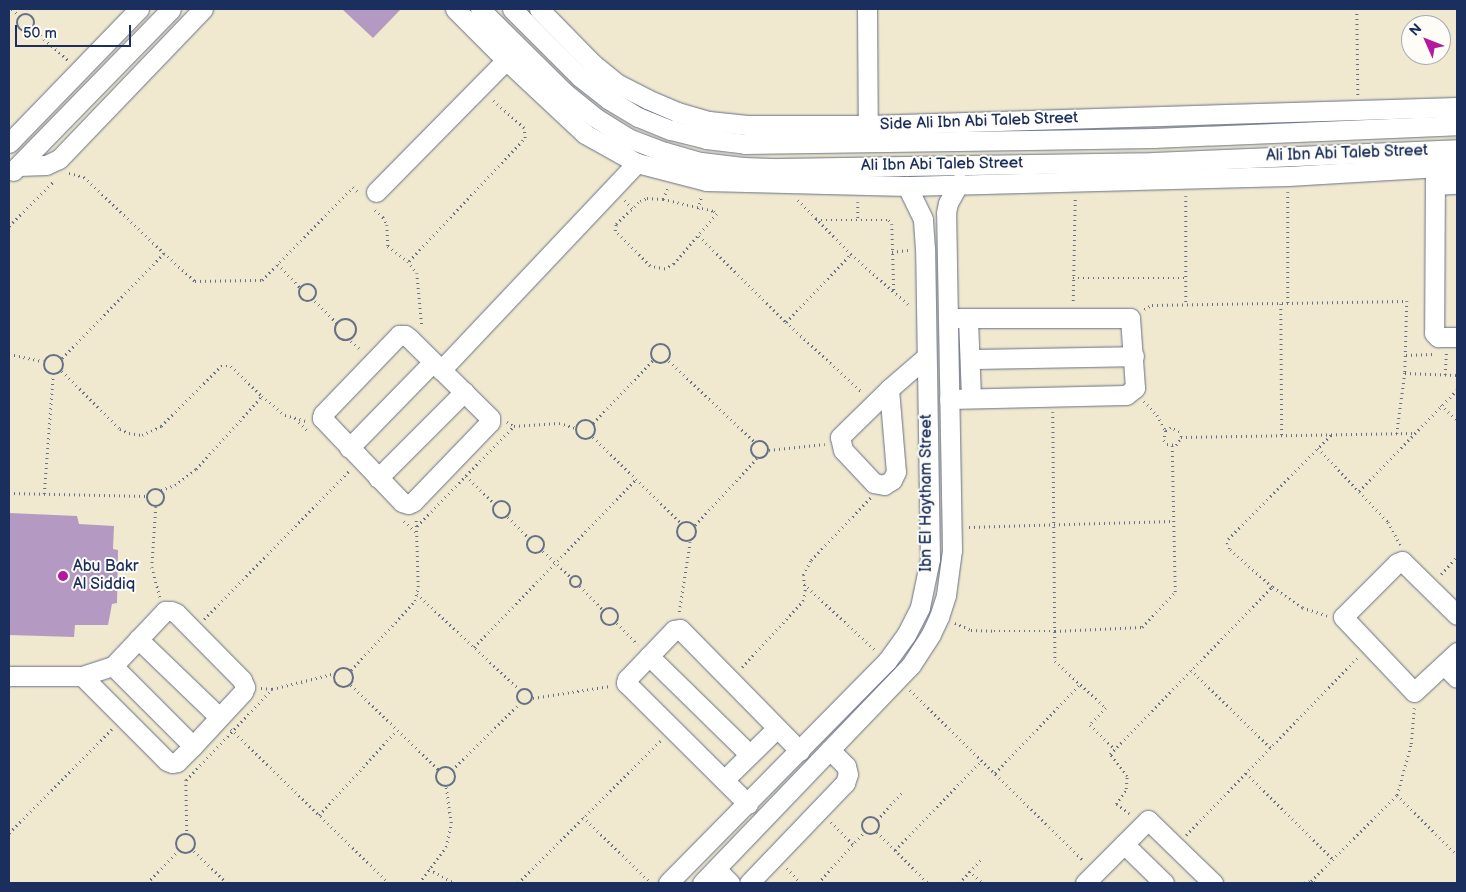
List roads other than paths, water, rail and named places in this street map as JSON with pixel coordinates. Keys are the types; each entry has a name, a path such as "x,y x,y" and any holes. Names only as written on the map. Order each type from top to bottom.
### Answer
{"street":[{"path":"9,143 139,9"},
{"path":"13,171 171,9"},
{"path":"13,171 46,165 60,159 204,9"},
{"path":"455,9 585,134 637,163 706,181 908,186 959,183 1076,171 1186,177 1435,176 1457,184"},
{"name":"Ali Ibn Abi Taleb Street","path":"480,9 564,92 596,118 628,138 665,152 701,162 743,167 779,168 1076,171 1153,162 1457,149"},
{"name":"Ali Ibn Abi Taleb Street","path":"512,9 580,77 608,99 638,117 672,130 706,139 744,144 868,134 1153,138 1457,125"},
{"name":"Side Ali Ibn Abi Taleb Street","path":"539,9 593,64 612,79 647,100 677,112 709,121 868,134 1457,107"},
{"path":"867,9 868,134"},
{"path":"369,197 506,60"},
{"path":"1153,138 1153,162"},
{"path":"349,448 437,366 637,163"},
{"path":"1435,176 1457,166"},
{"path":"1435,176 1434,333 1450,345"},
{"name":"Ibn El Haytham Street","path":"702,883 898,679 922,650 939,617 950,573 946,214 948,203 959,183"},
{"name":"Ibn El Haytham Street","path":"668,883 774,778 886,660 914,621 928,575 930,544 923,218 908,186"},
{"path":"948,318 1130,318 1135,388 1126,395 949,399"},
{"path":"968,319 971,398"},
{"path":"405,334 437,366 490,418 490,422 413,502 408,504 402,502 378,478 322,418 323,414 399,335 405,334"},
{"path":"970,359 1134,356"},
{"path":"889,389 896,472 892,480 884,485 874,483 843,450 840,442 844,432 889,389 926,357"},
{"path":"378,478 464,392"},
{"path":"1453,665 1414,692 1343,617 1397,563 1402,561 1457,614"},
{"path":"9,676 82,676 113,666 165,611 176,613 242,680 245,687 243,692 177,762 172,764 82,676"},
{"path":"748,804 626,683 627,679 649,656 677,628 800,751"},
{"path":"138,639 219,717"},
{"path":"649,656 750,754"},
{"path":"113,666 192,746"},
{"path":"724,780 778,728"},
{"path":"749,883 845,783 848,774 846,766 830,750"},
{"path":"774,778 788,792"},
{"path":"1094,878 1148,820 1214,883"},
{"path":"1124,844 1164,883"},
{"path":"716,869 730,883"}],"place":[{"name":"Abu Bakr Al Siddiq","path":"63,576"}]}
